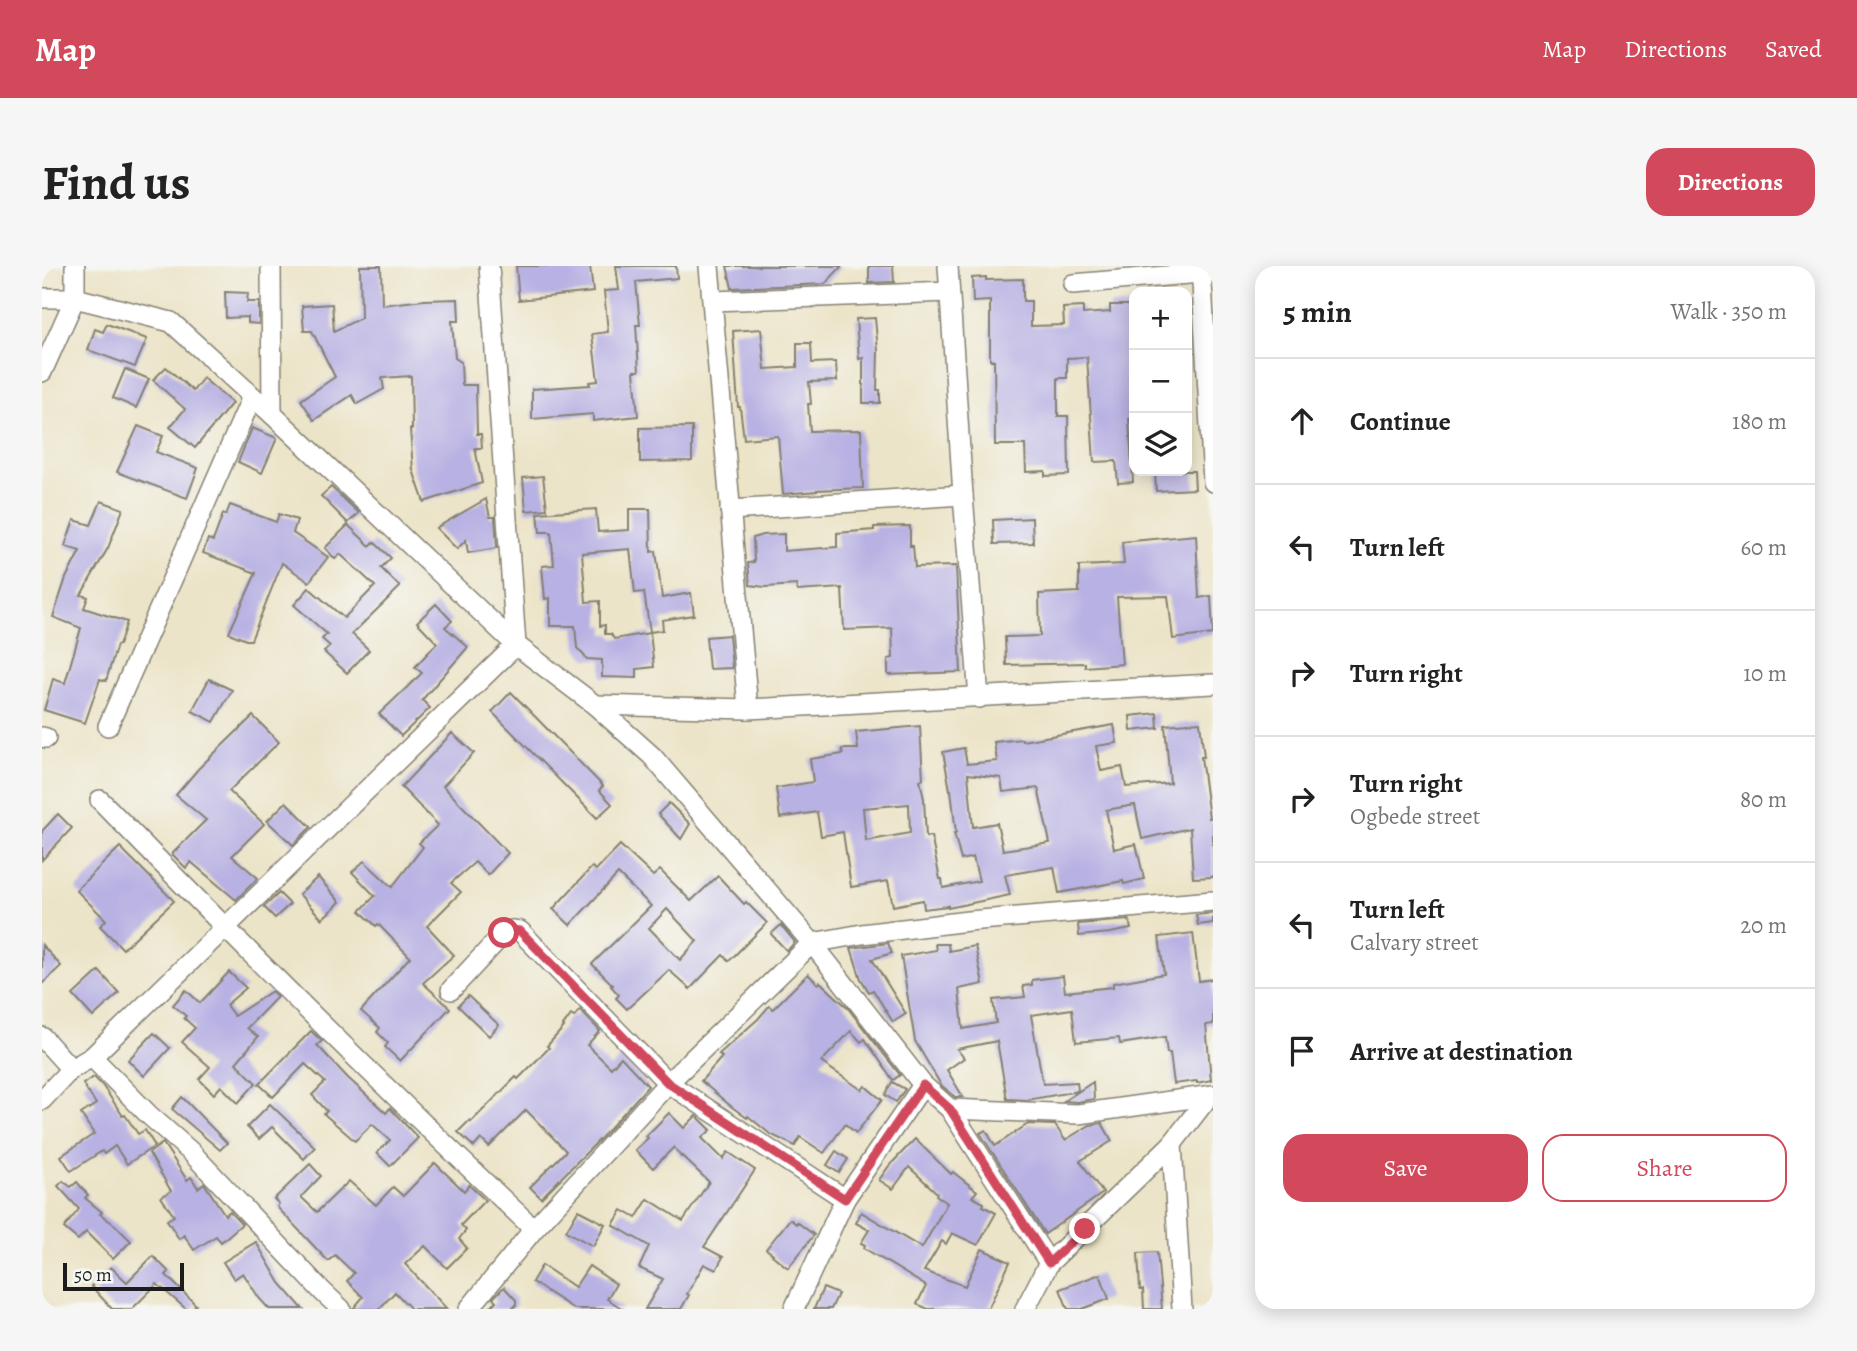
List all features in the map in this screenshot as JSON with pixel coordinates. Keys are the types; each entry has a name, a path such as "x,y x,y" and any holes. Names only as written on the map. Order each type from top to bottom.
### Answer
{"street":[{"path":"42,372 75,298 75,266"},
{"path":"271,266 272,414"},
{"path":"489,266 516,645"},
{"path":"709,266 748,709"},
{"path":"948,266 979,698"},
{"path":"1073,284 1205,270 1213,482"},
{"path":"713,301 949,292"},
{"path":"42,298 75,298 171,322 516,645 595,705 652,756 812,943 923,1085 950,1109 1049,1263"},
{"path":"108,726 252,397"},
{"path":"730,510 963,495"},
{"path":"42,1100 71,1069 92,1056 225,929 516,645"},
{"path":"595,705 748,709 1213,684"},
{"path":"100,800 225,929 534,1229"},
{"path":"470,1309 534,1229 668,1083 812,943 968,921 1213,901"},
{"path":"451,990 504,933 520,931 668,1083 845,1199"},
{"path":"42,1037 71,1069"},
{"path":"92,1056 149,1115 191,1152 341,1309"},
{"path":"794,1309 845,1199 923,1085"},
{"path":"950,1109 1079,1114 1211,1096"},
{"path":"1025,1309 1049,1263 1172,1144 1211,1096"},
{"path":"1172,1144 1182,1309"}],"building":[{"path":"360,266 381,266 382,305 458,299 459,321 452,321 455,358 461,362 462,385 476,385 477,434 481,434 482,448 475,448 482,483 424,502 413,470 410,429 411,376 382,378 384,389 357,404 352,395 314,420 301,400 335,377 312,331 304,331 302,306 332,304 334,331 361,318"},
{"path":"516,266 590,266 593,292 519,300"},
{"path":"616,266 676,266 677,278 636,282 640,325 636,325 639,371 634,371 638,416 593,421 593,414 532,419 532,389 590,385 589,382 598,381 592,334 608,332 604,291 619,290"},
{"path":"727,266 842,266 825,284 732,288"},
{"path":"869,266 893,266 894,282 869,283"},
{"path":"972,278 1023,279 1023,301 1031,301 1031,326 1064,325 1063,308 1083,307 1083,314 1110,312 1110,305 1129,305 1129,476 1133,476 1133,482 1118,483 1116,461 1094,462 1087,357 1067,358 1067,378 1058,378 1058,416 1068,416 1069,475 1045,476 1045,471 1026,472 1025,445 995,445 990,301 973,302"},
{"path":"225,292 248,293 247,302 259,302 259,324 248,323 248,317 226,318"},
{"path":"875,318 877,390 880,390 880,403 863,403 863,358 859,359 856,319"},
{"path":"107,324 147,339 135,367 88,350 95,329 103,332"},
{"path":"761,329 765,369 797,367 797,343 811,343 812,363 836,362 837,381 809,382 810,431 861,430 863,488 783,494 778,436 744,439 738,407 733,331"},
{"path":"166,367 193,391 203,378 232,403 195,448 170,427 185,409 153,380"},
{"path":"125,369 149,379 136,408 113,398"},
{"path":"138,426 163,436 156,452 198,468 187,498 117,472"},
{"path":"692,427 692,461 640,462 640,428"},
{"path":"252,428 277,438 262,473 238,462"},
{"path":"1194,471 1195,489 1156,491 1155,476 1192,476"},
{"path":"543,476 547,509 526,511 523,478"},
{"path":"331,487 359,513 348,523 321,496"},
{"path":"486,499 490,517 495,517 497,548 468,553 466,540 457,549 436,528"},
{"path":"101,501 123,509 108,548 81,595 88,597 84,608 127,622 106,681 100,679 85,723 44,710 53,679 65,683 81,628 53,617 66,578 80,551 65,546 74,520 91,525"},
{"path":"230,505 276,522 279,514 297,520 293,533 328,557 309,582 282,563 251,640 229,633 256,573 203,553 208,539 213,541 223,514 226,515"},
{"path":"596,509 598,532 629,530 629,509 650,509 651,552 656,551 662,598 691,593 694,615 662,620 663,630 650,632 644,592 635,593 630,549 582,553 586,602 600,601 600,626 605,625 605,634 611,634 614,639 650,633 654,667 637,669 637,678 602,677 602,660 587,659 577,648 575,626 550,626 550,598 545,599 542,566 554,565 551,532 540,532 538,513"},
{"path":"1032,518 1033,543 994,544 993,520"},
{"path":"348,525 370,546 374,542 391,558 381,568 400,587 352,634 369,650 347,673 324,652 330,646 322,639 327,634 294,605 309,588 344,618 375,586 340,554 335,559 325,548"},
{"path":"910,526 910,546 913,546 915,567 956,566 961,672 888,675 888,659 893,658 892,628 844,630 842,588 797,591 797,585 750,585 748,563 754,562 753,538 784,534 784,551 837,547 837,533 874,530 874,527"},
{"path":"1196,535 1199,598 1211,596 1213,634 1173,639 1168,596 1117,597 1122,664 1085,667 1085,663 1006,665 1005,637 1040,636 1039,594 1079,592 1079,566 1124,564 1122,542"},
{"path":"436,604 452,621 445,627 468,647 422,700 430,708 401,736 379,714 422,673 415,667 437,643 417,622"},
{"path":"729,635 732,668 709,669 706,637"},
{"path":"209,679 232,690 214,722 192,711"},
{"path":"511,692 603,786 599,790 612,804 597,818 492,712"},
{"path":"1157,713 1158,728 1131,731 1130,716"},
{"path":"253,716 279,742 229,791 264,824 232,856 258,878 236,900 191,862 186,868 172,854 206,820 176,795 198,769"},
{"path":"1200,722 1204,757 1201,757 1209,818 1213,817 1213,877 1193,878 1190,828 1142,839 1135,805 1106,810 1114,849 1136,844 1144,879 1059,893 1054,867 1005,875 1010,895 948,908 924,909 923,900 893,906 888,881 851,887 843,832 821,836 817,812 780,818 776,788 813,782 810,759 843,754 842,749 858,749 856,732 920,726 923,779 920,780 926,837 931,836 943,888 979,881 973,857 961,860 954,833 951,790 943,752 964,748 967,764 997,761 994,742 1022,741 1114,725 1117,743 1096,746 1101,771 1122,767 1126,787 1170,783 1165,725","holes":["968,774 1001,778 1003,792 1038,788 1050,843 1003,850 997,823 973,827","909,804 910,833 866,841 863,808"]},
{"path":"452,733 474,753 443,786 508,853 488,875 475,862 451,883 461,892 427,926 454,955 423,983 450,1008 400,1061 385,1047 388,1043 377,1032 380,1028 361,1011 410,957 378,924 376,926 360,911 375,896 352,872 364,861 392,887 423,847 419,843 438,825 401,787"},
{"path":"286,802 311,827 293,845 267,821"},
{"path":"669,803 690,824 681,839 658,814"},
{"path":"58,814 72,828 42,860 42,831"},
{"path":"620,845 653,876 660,870 691,901 718,876 744,904 746,902 767,923 729,961 723,955 690,989 669,970 627,1009 616,998 619,995 611,986 613,985 592,964 651,906 618,874 570,925 553,909 592,867 596,870","holes":["667,909 697,941 680,960 649,928"]},
{"path":"120,847 174,901 123,949 100,926 106,920 76,890"},
{"path":"318,877 340,902 322,919 299,894"},
{"path":"279,893 290,904 275,918 264,907"},
{"path":"1213,913 1213,923 1198,925 1196,915"},
{"path":"1129,920 1131,929 1079,936 1078,924"},
{"path":"781,925 795,942 787,951 771,934"},
{"path":"1193,933 1199,981 1213,979 1213,1024 1206,1025 1211,1080 1174,1084 1165,1037 1120,1044 1119,1038 1076,1042 1072,1009 1031,1015 1043,1084 1077,1082 1078,1091 1027,1100 1007,1099 997,1041 957,1049 964,1058 947,1070 963,1097 955,1097 941,1085 915,1041 901,956 936,950 935,944 948,944 949,951 975,946 983,984 959,989 963,1029 996,1023 993,1000 1025,997 1023,986 1032,985 1032,980 1063,976 1065,992 1113,987 1113,983 1164,974 1159,937"},
{"path":"888,943 892,953 872,959 906,1014 893,1022 873,990 869,992 861,979 851,948"},
{"path":"42,945 61,966 42,984"},
{"path":"99,971 119,993 93,1017 73,995"},
{"path":"229,972 246,988 226,1005 234,1016 272,991 277,997 247,1028 258,1037 236,1063 256,1083 238,1103 221,1086 214,1094 199,1079 210,1067 182,1042 195,1028 173,1005 186,990 200,1003"},
{"path":"808,974 847,1007 900,1075 893,1080 865,1039 861,1042 851,1031 821,1062 862,1090 865,1086 882,1100 856,1133 845,1124 824,1153 800,1137 795,1146 770,1134 701,1081 722,1057 719,1054 769,1006 773,1009"},
{"path":"468,996 499,1025 489,1036 458,1006"},
{"path":"580,1010 600,1031 587,1045 611,1068 621,1057 648,1086 541,1198 530,1187 566,1151 526,1110 489,1147 481,1139 474,1147 458,1132 549,1048 547,1046 571,1015 574,1017"},
{"path":"311,1031 322,1041 317,1045 348,1078 386,1113 390,1108 418,1138 390,1166 377,1153 390,1140 372,1124 355,1141 324,1114 327,1111 312,1095 325,1082 305,1064 273,1097 259,1084"},
{"path":"154,1033 170,1048 144,1076 128,1060"},
{"path":"94,1077 138,1134 145,1130 155,1146 127,1164 115,1146 71,1171 61,1156 94,1134 81,1114 96,1104 83,1084"},
{"path":"892,1082 905,1089 896,1102 885,1095"},
{"path":"1093,1082 1094,1099 1064,1101"},
{"path":"182,1097 227,1143 220,1150 172,1109"},
{"path":"270,1104 315,1147 304,1159 272,1127 259,1139 247,1127"},
{"path":"669,1113 684,1128 698,1117 711,1130 702,1138 723,1159 728,1152 755,1170 704,1247 723,1257 716,1270 704,1264 681,1309 645,1309 663,1279 639,1268 649,1246 613,1225 622,1210 636,1218 648,1199 683,1221 709,1182 681,1157 674,1147 653,1168 635,1150"},
{"path":"1102,1123 1112,1141 1080,1161 1103,1193 1045,1234 980,1133 986,1130 995,1146 1028,1124 1055,1125 1065,1140 1090,1125"},
{"path":"915,1139 951,1174 953,1172 977,1191 972,1197 996,1213 978,1245 952,1233 946,1244 942,1241 924,1271 965,1286 982,1249 1010,1262 988,1309 928,1309 917,1304 926,1286 864,1248 865,1245 861,1243 869,1230 856,1223 861,1212 922,1248 947,1203 909,1167 893,1189 879,1180"},
{"path":"163,1143 187,1180 191,1177 198,1188 204,1183 225,1215 230,1211 242,1224 221,1242 216,1236 194,1250 184,1235 179,1239 167,1220 174,1216 161,1197 171,1191 149,1153"},
{"path":"836,1151 848,1159 839,1173 827,1165"},
{"path":"435,1163 464,1191 469,1185 485,1200 461,1225 466,1230 459,1239 467,1248 447,1268 425,1246 405,1264 447,1309 411,1309 395,1292 379,1309 353,1309 363,1297 347,1281 354,1273 335,1255 328,1261 277,1207 279,1204 274,1199 310,1164 321,1176 301,1197 317,1212 349,1181 376,1205 393,1187 403,1196"},
{"path":"63,1181 71,1187 77,1182 88,1195 85,1198 131,1241 113,1259 86,1232 78,1240 64,1228 79,1209 58,1186"},
{"path":"578,1210 605,1224 593,1246 566,1231"},
{"path":"790,1219 814,1235 788,1268 766,1249"},
{"path":"256,1242 280,1283 303,1309 269,1309 243,1273 234,1279 223,1262"},
{"path":"1157,1252 1162,1309 1144,1309 1138,1253"},
{"path":"153,1256 169,1272 166,1275 196,1305 192,1309 186,1309 157,1284 132,1309 112,1309 91,1286 111,1267 127,1282"},
{"path":"542,1265 575,1287 589,1266 616,1284 607,1299 623,1309 574,1309 532,1282"},
{"path":"1100,1274 1109,1299 1082,1309 1068,1309 1060,1289"},
{"path":"504,1287 516,1300 516,1305 512,1309 489,1309 496,1301 493,1298"},
{"path":"823,1288 838,1294 831,1309 814,1309"}],"route":[{"path":"504,933 520,931 668,1083 845,1199 923,1085 950,1109 1049,1263 1085,1229"}]}
